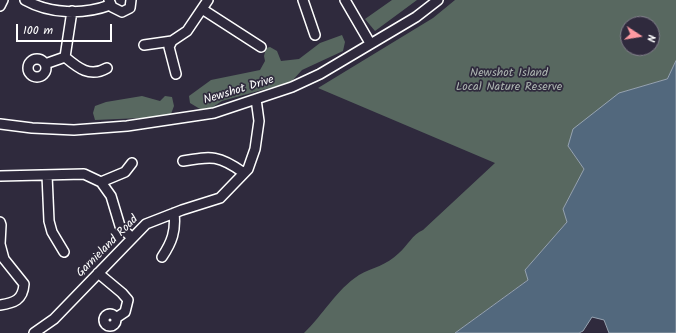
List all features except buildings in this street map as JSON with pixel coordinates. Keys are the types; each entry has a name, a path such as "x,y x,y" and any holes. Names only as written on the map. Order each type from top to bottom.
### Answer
{"street":[{"path":"0,6 3,0"},
{"path":"25,0 44,3 65,12 100,8 109,2 122,12 130,8 131,0"},
{"path":"144,45 172,41 187,31 208,0"},
{"path":"303,0 315,35"},
{"path":"345,0 370,43"},
{"name":"Newshot Drive","path":"0,124 32,128 74,130 127,126 214,113 292,86 320,74 416,17 438,0"},
{"path":"202,9 261,47"},
{"path":"65,57 72,11"},
{"path":"172,41 169,47 176,74"},
{"path":"45,64 65,57"},
{"path":"65,57 76,66 88,72 99,73 107,68"},
{"name":"Garnieland Road","path":"34,333 54,319 146,224 220,198 248,169 255,149 259,121 256,99"},
{"path":"182,161 210,156 229,162 244,173"},
{"path":"101,182 125,172 132,163"},
{"path":"0,176 84,174 101,182 111,196 120,226 132,238"},
{"path":"47,175 49,221 52,232 64,252"},
{"path":"162,257 171,243 176,228 174,213"},
{"path":"0,222 2,225 0,244 1,254 14,273 24,284 23,291 19,299 12,303 0,305"},
{"path":"98,273 128,300 125,312 116,318"}],"green space":[{"path":"392,0 417,0 375,31 365,19"},
{"name":"Newshot Island Local Nature Reserve","path":"455,0 676,0 676,61 667,79 619,93 568,146 584,169 563,209 567,222 525,270 529,279 455,333 304,333 343,288 359,275 384,264 394,257 410,240 423,230 495,163 318,88 433,18"},
{"path":"342,35 345,42 343,51 302,70 291,82 222,101 205,112 190,103 189,96 211,80 260,70 265,61 264,56 266,48 270,47 277,51 281,61 299,59 320,43"},
{"path":"142,96 160,101 165,96 172,97 174,106 171,114 164,117 95,120 93,113 95,106 106,102"}],"water":[{"path":"676,61 676,333 609,333 604,320 592,317 583,331 579,333 455,333 528,280 525,270 567,222 563,209 584,169 568,146 573,129 619,93 667,79"}]}
